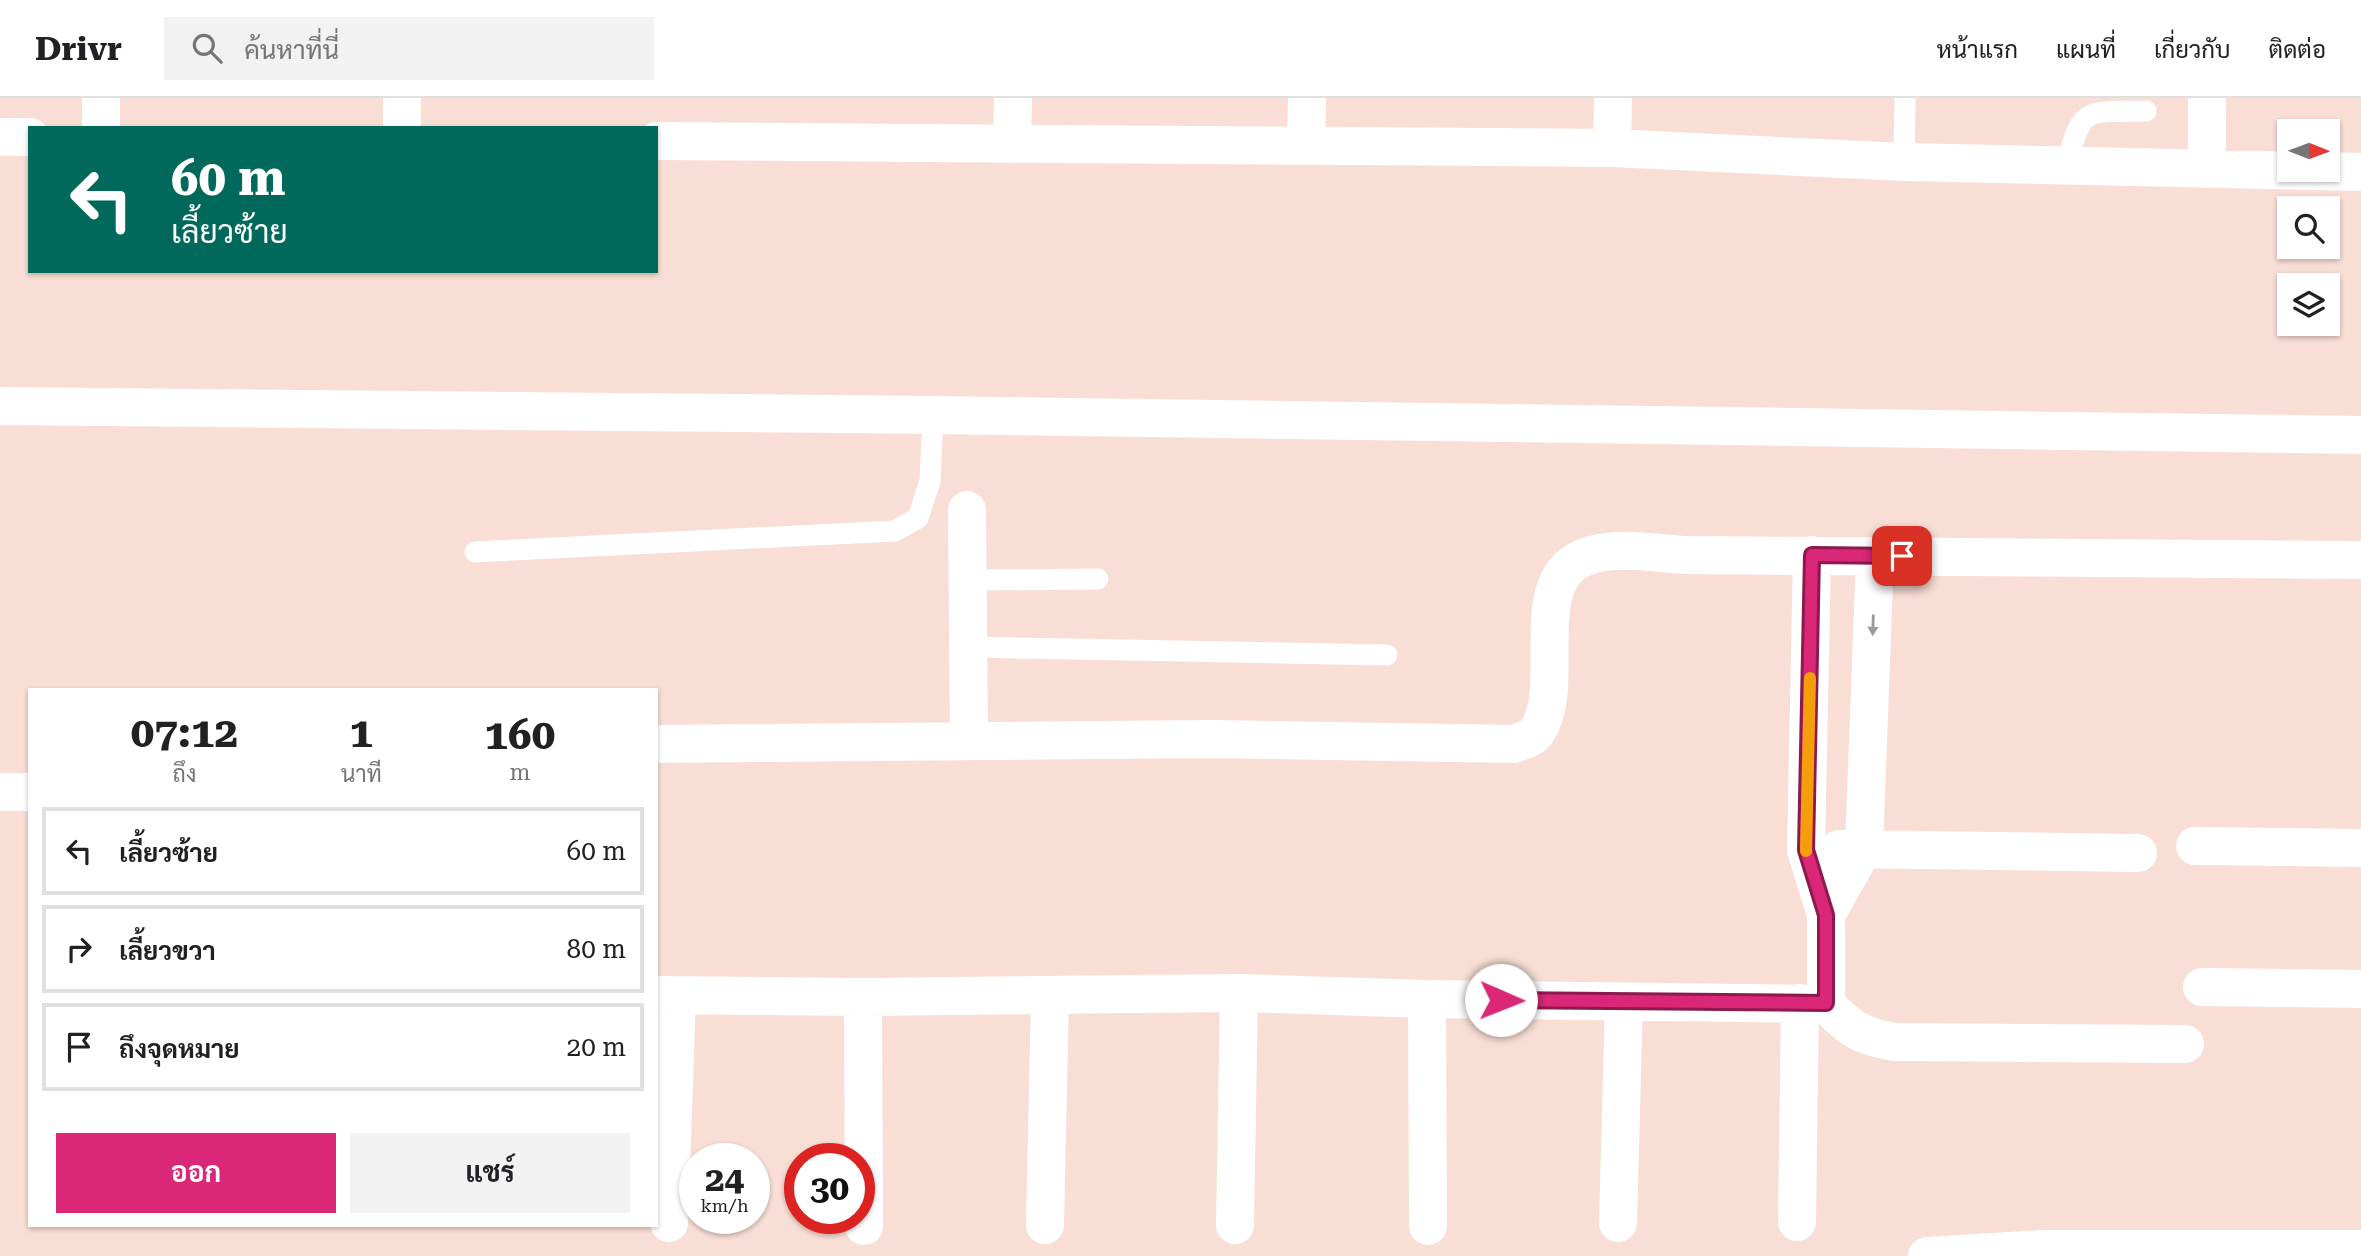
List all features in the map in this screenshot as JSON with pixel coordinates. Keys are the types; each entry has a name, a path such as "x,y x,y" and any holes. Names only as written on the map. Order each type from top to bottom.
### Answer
{"street":[{"path":"101,98 101,126"},
{"path":"402,98 402,126"},
{"path":"1013,98 1013,143"},
{"path":"1306,145 1307,98"},
{"path":"1612,148 1613,98"},
{"path":"2207,98 2207,167"},
{"path":"0,137 28,137"},
{"path":"658,141 1612,148 1903,162 2361,172"},
{"path":"0,406 933,415 2361,435"},
{"path":"967,510 969,740"},
{"path":"658,744 1213,739 1514,744 1536,734 1544,718 1549,695 1551,598 1567,568 1583,558 1613,551 2361,560"},
{"path":"1812,555 1806,850 1826,915"},
{"path":"1797,1222 1813,1003 1826,915 1864,848 1875,556"},
{"path":"0,792 28,792"},
{"path":"2195,846 2361,848"},
{"path":"1806,850 1864,848 2138,853"},
{"path":"2202,988 2361,989"},
{"path":"669,1223 667,995 863,997 1239,993 1427,999 1813,1003 1866,1037 1895,1042 2185,1044"},
{"path":"1235,1225 1239,993"},
{"path":"1045,1225 1051,995"},
{"path":"863,997 864,1143"},
{"path":"1427,999 1428,1226"},
{"path":"1618,1223 1624,1002"},
{"path":"1927,1256 2043,1249 2361,1249"}],"lane":[{"path":"1903,162 1905,98"},
{"path":"2067,165 2077,126 2091,113 2146,111"},
{"path":"475,552 895,531 918,518 922,506 930,481 933,415"},
{"path":"969,580 1098,579"},
{"path":"969,647 1387,655"}],"slow traffic":[{"path":"1806,851 1810,678"}],"route":[{"path":"1501,1000 1826,1003 1826,915 1806,850 1812,555 1902,556"}]}
